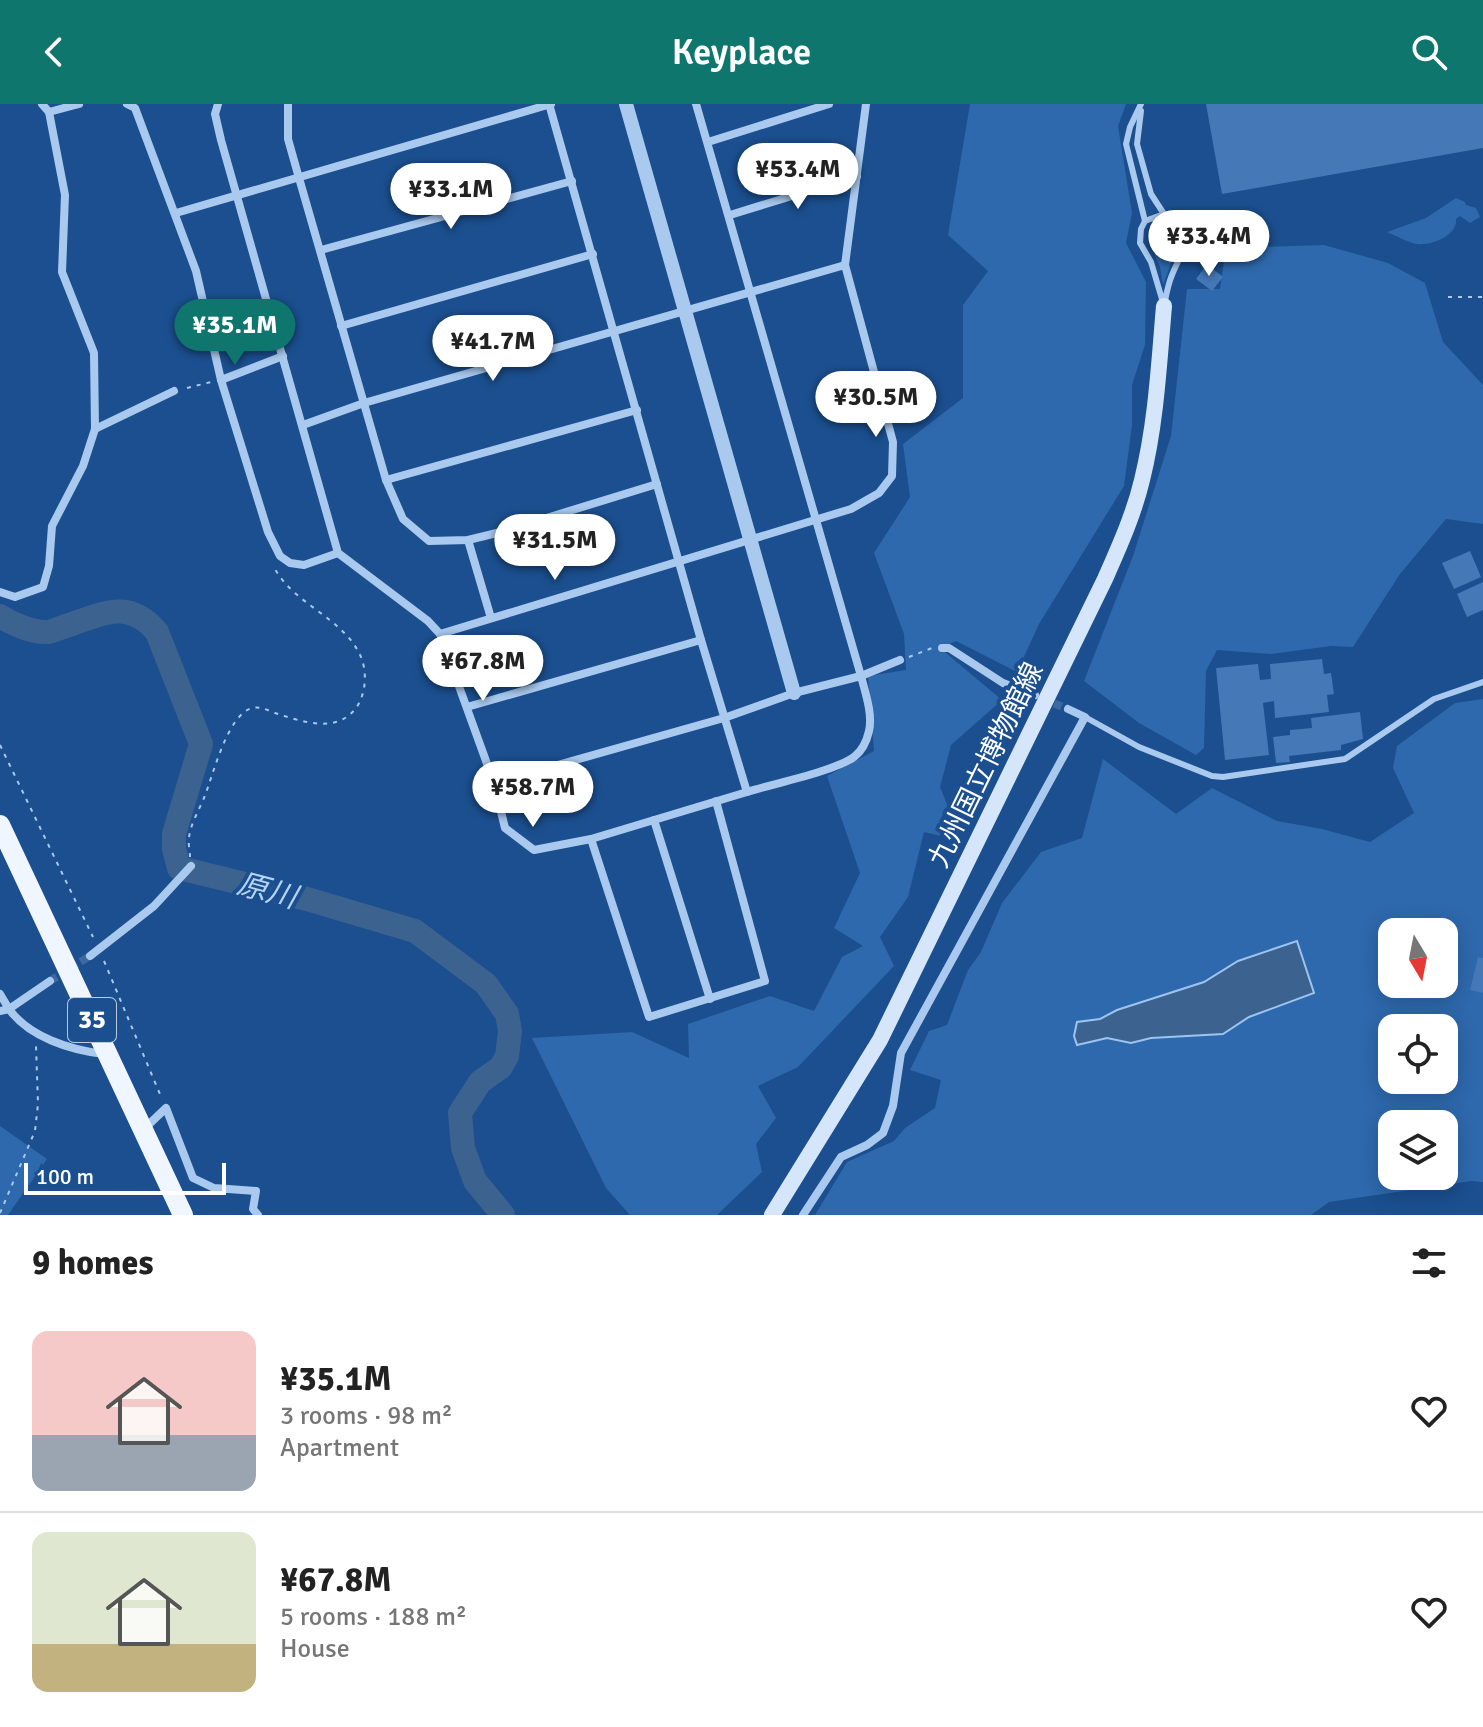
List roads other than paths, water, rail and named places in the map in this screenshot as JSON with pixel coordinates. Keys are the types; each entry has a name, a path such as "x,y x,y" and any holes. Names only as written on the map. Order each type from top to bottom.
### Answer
{"main road":[{"name":"九州国立博物館線","path":"772,1215 880,1040 1105,579 1143,479 1152,425 1164,306"},
{"name":"35","path":"0,825 183,1215"}],"street":[{"path":"0,592 15,597 43,587 51,555 52,526 83,466 95,429 94,353 62,272 65,195 49,112 42,104"},
{"path":"49,112 79,104"},
{"path":"127,104 135,108 196,271 221,380 268,532 280,556 290,563 304,565 338,553"},
{"path":"218,104 215,114 338,553 428,621 440,634 494,783 505,828 534,850 591,839 838,765 855,757 865,743 870,728 861,676 696,104"},
{"path":"288,104 288,139 386,480 403,519 429,541 468,540 657,484"},
{"path":"176,213 550,104 747,792"},
{"path":"626,104 794,693"},
{"path":"708,142 829,104"},
{"path":"440,634 851,509 879,493 892,476 893,442 845,265 866,104"},
{"path":"730,215 857,176"},
{"path":"321,250 572,181"},
{"path":"341,326 593,254"},
{"path":"303,425 364,403 845,265"},
{"path":"221,380 283,356"},
{"path":"95,429 174,391"},
{"path":"386,480 637,410"},
{"path":"468,540 491,618"},
{"path":"467,707 701,640"},
{"path":"942,648 949,648 1003,683 1035,695"},
{"path":"494,783 724,718 794,693 861,676 900,660"},
{"path":"803,1215 841,1157 867,1145 883,1133 893,1106 901,1053 1085,717 1068,709"},
{"path":"591,839 649,1017 710,999 765,981 716,801"},
{"path":"654,820 710,999"},
{"path":"90,956 154,906 191,866"},
{"path":"4,1010 50,981"},
{"path":"0,994 4,1010 35,1033 85,1052 109,1055"},
{"path":"144,1129 166,1108 193,1178 214,1188 256,1191 253,1209 258,1215"}],"lane":[{"path":"1141,104 1137,144 1151,194 1164,214"},
{"path":"1141,104 1126,144 1145,221 1140,243 1151,262 1164,306"},
{"path":"1145,221 1164,214 1178,217 1183,222 1188,239 1171,278 1164,306"},
{"path":"1085,717 1139,747 1212,776 1223,777 1345,759 1434,699 1483,682"}],"waterway":[{"name":"原川","path":"0,616 23,627 48,632 103,614 125,612 146,621 157,632 201,744 174,834 179,868 307,899 415,931 486,984 507,1014 510,1031 507,1056 501,1067 480,1082 460,1113 463,1148 475,1181 503,1215"}],"tunnel":[{"path":"1043,699 1068,709"},
{"path":"50,981 90,956"}]}
